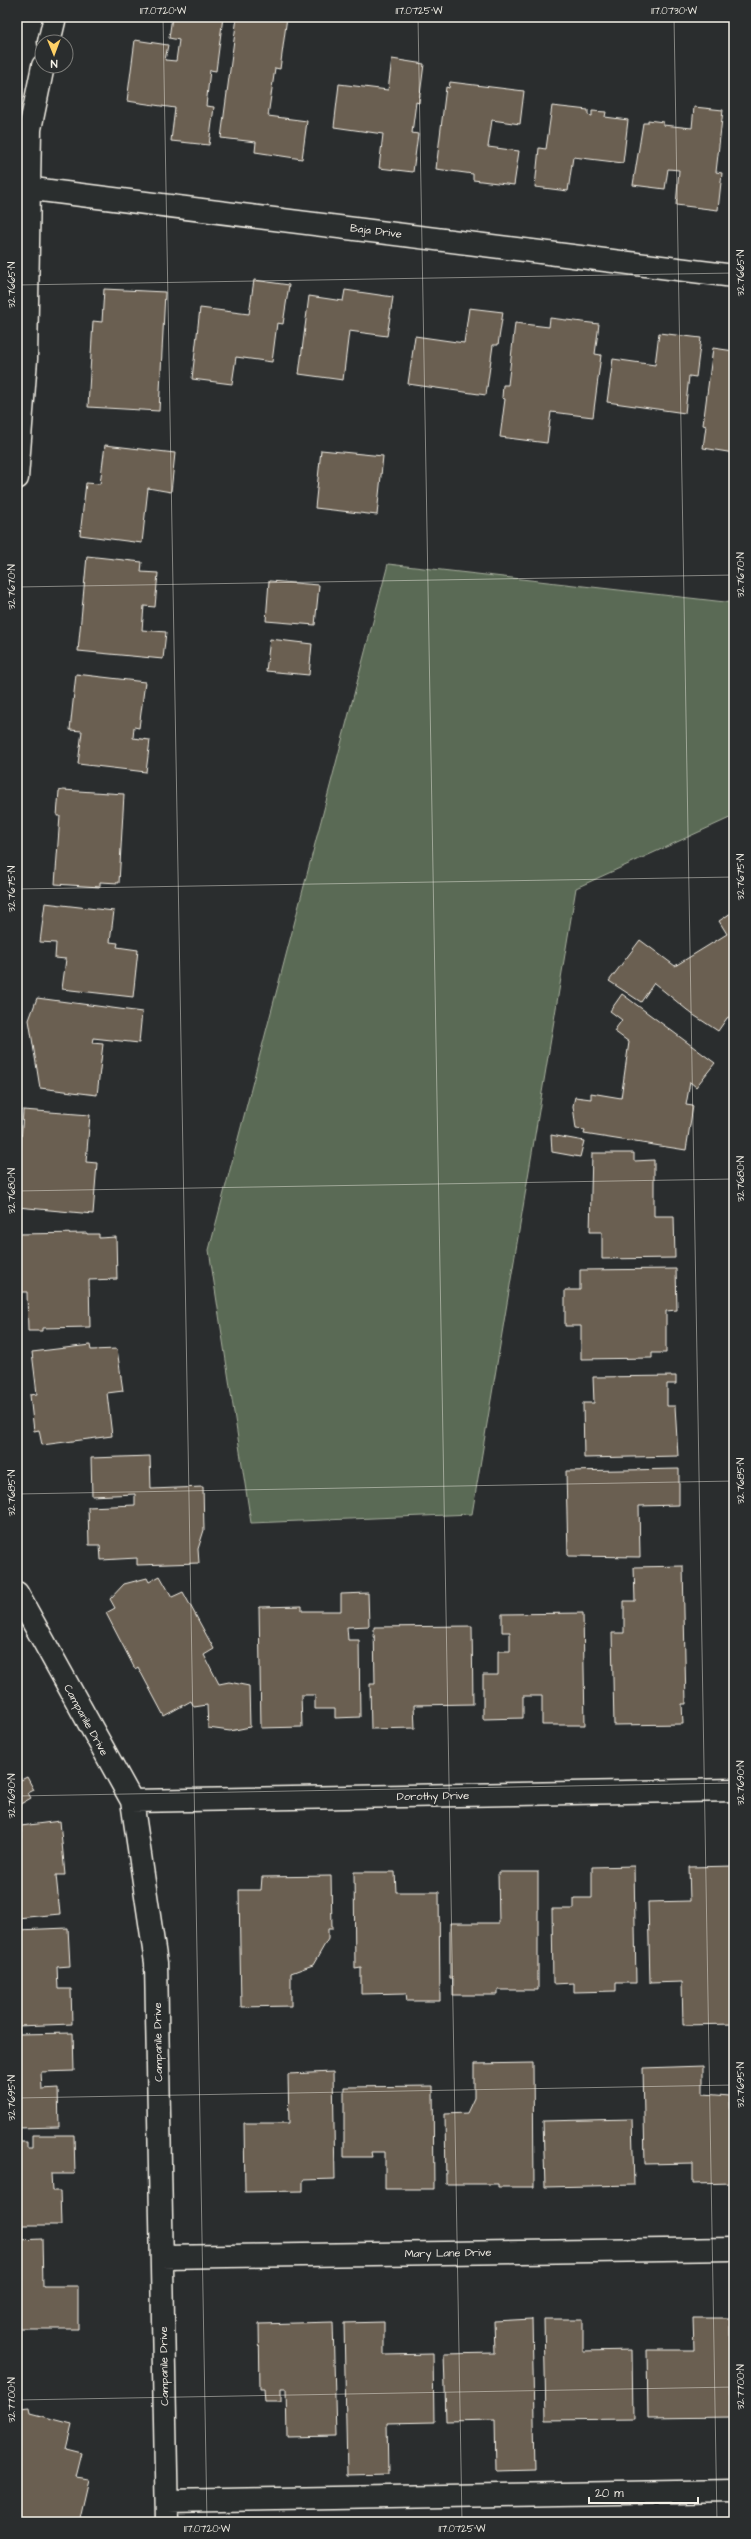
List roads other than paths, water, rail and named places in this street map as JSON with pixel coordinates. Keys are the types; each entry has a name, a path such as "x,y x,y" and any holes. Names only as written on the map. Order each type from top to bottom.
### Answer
{"street":[{"path":"51,34 54,17"},
{"path":"17,478 26,359 23,187 30,129 42,74"},
{"name":"Baja Drive","path":"23,187 734,276"},
{"name":"Campanile Drive","path":"17,1593 132,1801 156,1963 167,2512"},
{"name":"Dorothy Drive","path":"132,1801 734,1790"},
{"name":"Mary Lane Drive","path":"162,2257 734,2249"},
{"path":"167,2512 734,2491"}]}
